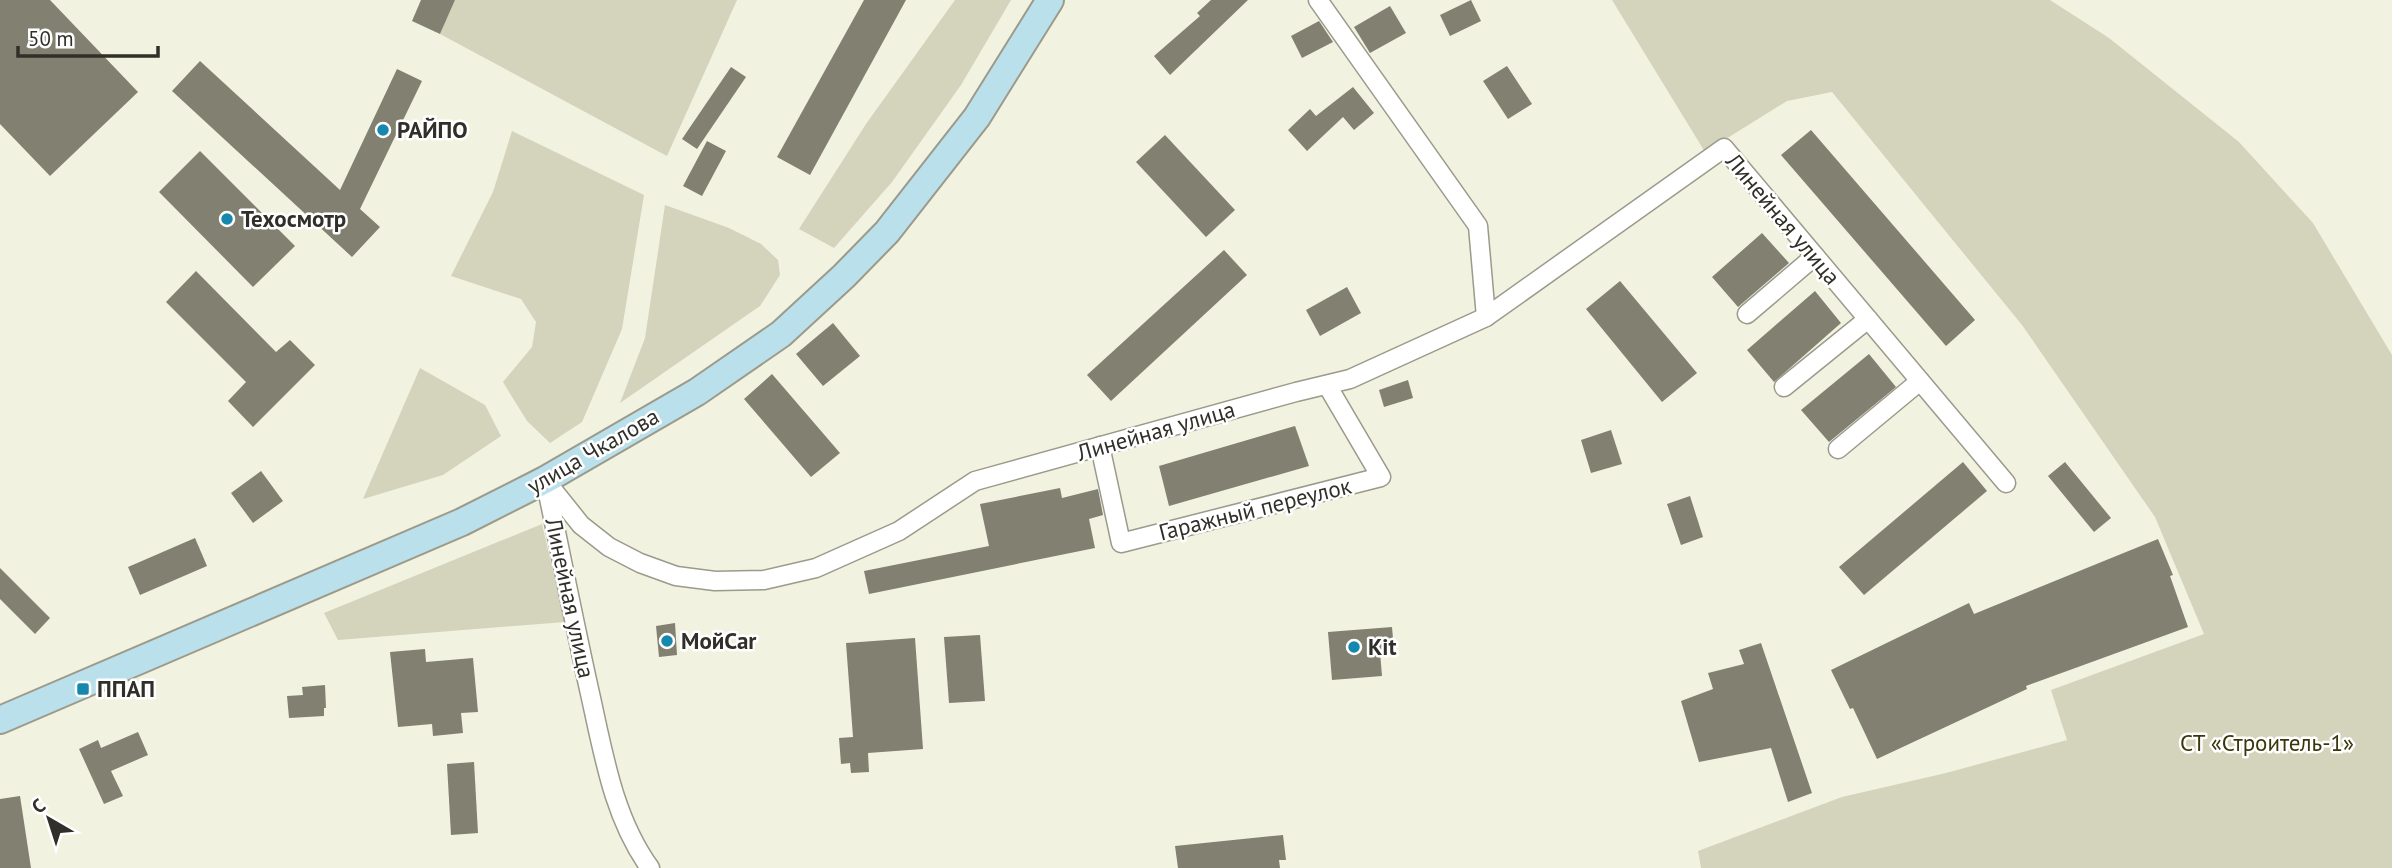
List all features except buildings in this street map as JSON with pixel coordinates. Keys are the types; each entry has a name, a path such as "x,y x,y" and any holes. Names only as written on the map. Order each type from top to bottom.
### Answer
{"main road":[{"name":"улица Чкалова","path":"0,720 461,522 545,480 707,384 781,334 887,232 977,117 1050,0"}],"street":[{"path":"1318,0 1478,226 1486,317"},
{"name":"Линейная улица","path":"545,480 581,525 609,547 639,563 676,576 715,581 764,580 816,568 898,531 975,481 1350,379 1486,317 1724,148 2006,484"},
{"path":"1747,314 1815,256"},
{"path":"1784,387 1868,319"},
{"path":"1838,449 1920,381"},
{"name":"Гаражный переулок","path":"1100,446 1121,543 1381,477 1327,385"},
{"name":"Линейная улица","path":"545,480 570,609 602,749 620,814 633,845 650,868"}],"green space":[{"path":"455,0 737,0 667,156 440,34"},
{"path":"955,0 1011,0 961,85 892,182 834,248 799,229 866,124"},
{"name":"СТ «Строитель-1»","path":"1612,0 2050,0 2109,38 2239,142 2313,223 2392,355 2392,868 1701,868 1698,851 1842,797 1946,773 2067,740 2051,690 2204,634 2155,517 2022,325 1832,92 1787,101 1705,152"},
{"path":"512,131 644,195 622,329 582,422 550,443 527,421 503,382 532,347 536,322 521,299 451,276 493,192"},
{"path":"665,205 729,228 761,244 778,260 780,275 760,306 620,403 645,338"},
{"path":"420,368 485,405 501,436 443,475 363,499"},
{"path":"542,524 565,622 338,640 324,613"}],"place":[{"name":"РАЙПО","path":"383,130"},
{"name":"Техосмотр","path":"227,219"},
{"name":"МойCar","path":"667,641"},
{"name":"Kit","path":"1354,647"},
{"name":"ППАП","path":"83,689"}]}
